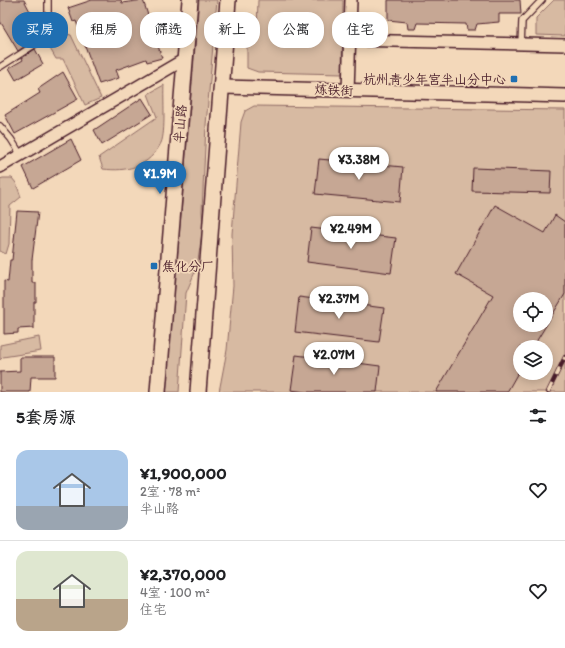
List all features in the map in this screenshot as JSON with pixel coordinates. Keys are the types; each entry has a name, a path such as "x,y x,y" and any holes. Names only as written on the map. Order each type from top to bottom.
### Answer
{"main road":[{"name":"半山路","path":"158,392 190,0"},
{"path":"198,392 223,87 228,0"}],"street":[{"path":"351,0 351,12"},
{"path":"388,41 565,45"},
{"path":"348,91 350,48"},
{"path":"0,167 185,59"},
{"name":"炼铁街","path":"223,87 565,96"}],"lane":[{"path":"0,67 42,40 48,29 48,0"},
{"path":"521,45 522,21 542,0"},
{"path":"0,126 11,139 21,155"}],"shaded area":[{"path":"199,0 217,0 216,12 204,12 204,48 213,48 206,125 202,211 203,227 197,267 186,293 179,392 166,392 196,48"},
{"path":"258,0 343,0 343,12 332,12 332,48 342,48 342,74 258,72 247,68 247,48 260,48 260,12 258,12"},
{"path":"554,0 565,0 565,36 536,35 536,18"},
{"path":"68,34 71,35 101,98 85,105 63,59 56,59 50,48 68,48"},
{"path":"164,85 163,138 156,151 144,163 136,166 120,170 103,169 99,157 157,117 148,94"},
{"path":"254,106 565,110 565,392 219,392 227,350 233,286 232,234 241,122 245,111"},
{"path":"12,178 16,183 21,197 10,206 9,244 6,254 0,251 0,179"},
{"path":"39,337 41,351 3,357 0,360 0,345"}],"building":[{"path":"0,0 24,0 30,12 12,12 12,41 0,21"},
{"path":"92,0 121,0 122,3 143,0 147,12 140,12 140,48 159,48 162,58 147,62 146,59 116,70 119,78 99,84 86,48 132,48 132,12 76,12 76,21 73,22 68,8"},
{"path":"388,0 520,0 521,14 499,14 499,22 477,24 475,30 467,30 466,24 417,23 415,29 408,29 407,22 388,20"},
{"path":"35,49 43,64 16,80 9,68 23,60 22,58"},
{"path":"63,72 78,99 15,134 5,115 40,93 38,89"},
{"path":"142,98 152,114 102,145 94,130"},
{"path":"71,139 81,160 33,188 23,167"},
{"path":"319,159 403,167 400,202 315,194"},
{"path":"473,168 551,171 550,193 472,191"},
{"path":"495,205 545,233 555,215 565,222 565,294 553,314 553,292 513,292 513,332 542,332 537,340 513,340 514,380 507,392 436,392 493,295 456,274"},
{"path":"17,211 38,212 32,260 32,283 36,283 34,328 18,329 18,333 4,334 4,281 8,282 10,260 12,260"},
{"path":"311,228 396,238 391,273 307,262"},
{"path":"299,297 384,308 379,342 295,332"},
{"path":"296,355 380,366 377,392 306,392 291,390"},
{"path":"20,357 55,357 55,377 31,377 30,392 0,392 0,372 20,371"}],"railway":[{"path":"548,392 565,357"}],"place":[{"name":"杭州青少年宫半山分中心","path":"514,79"},
{"name":"焦化分厂","path":"154,266"}]}
